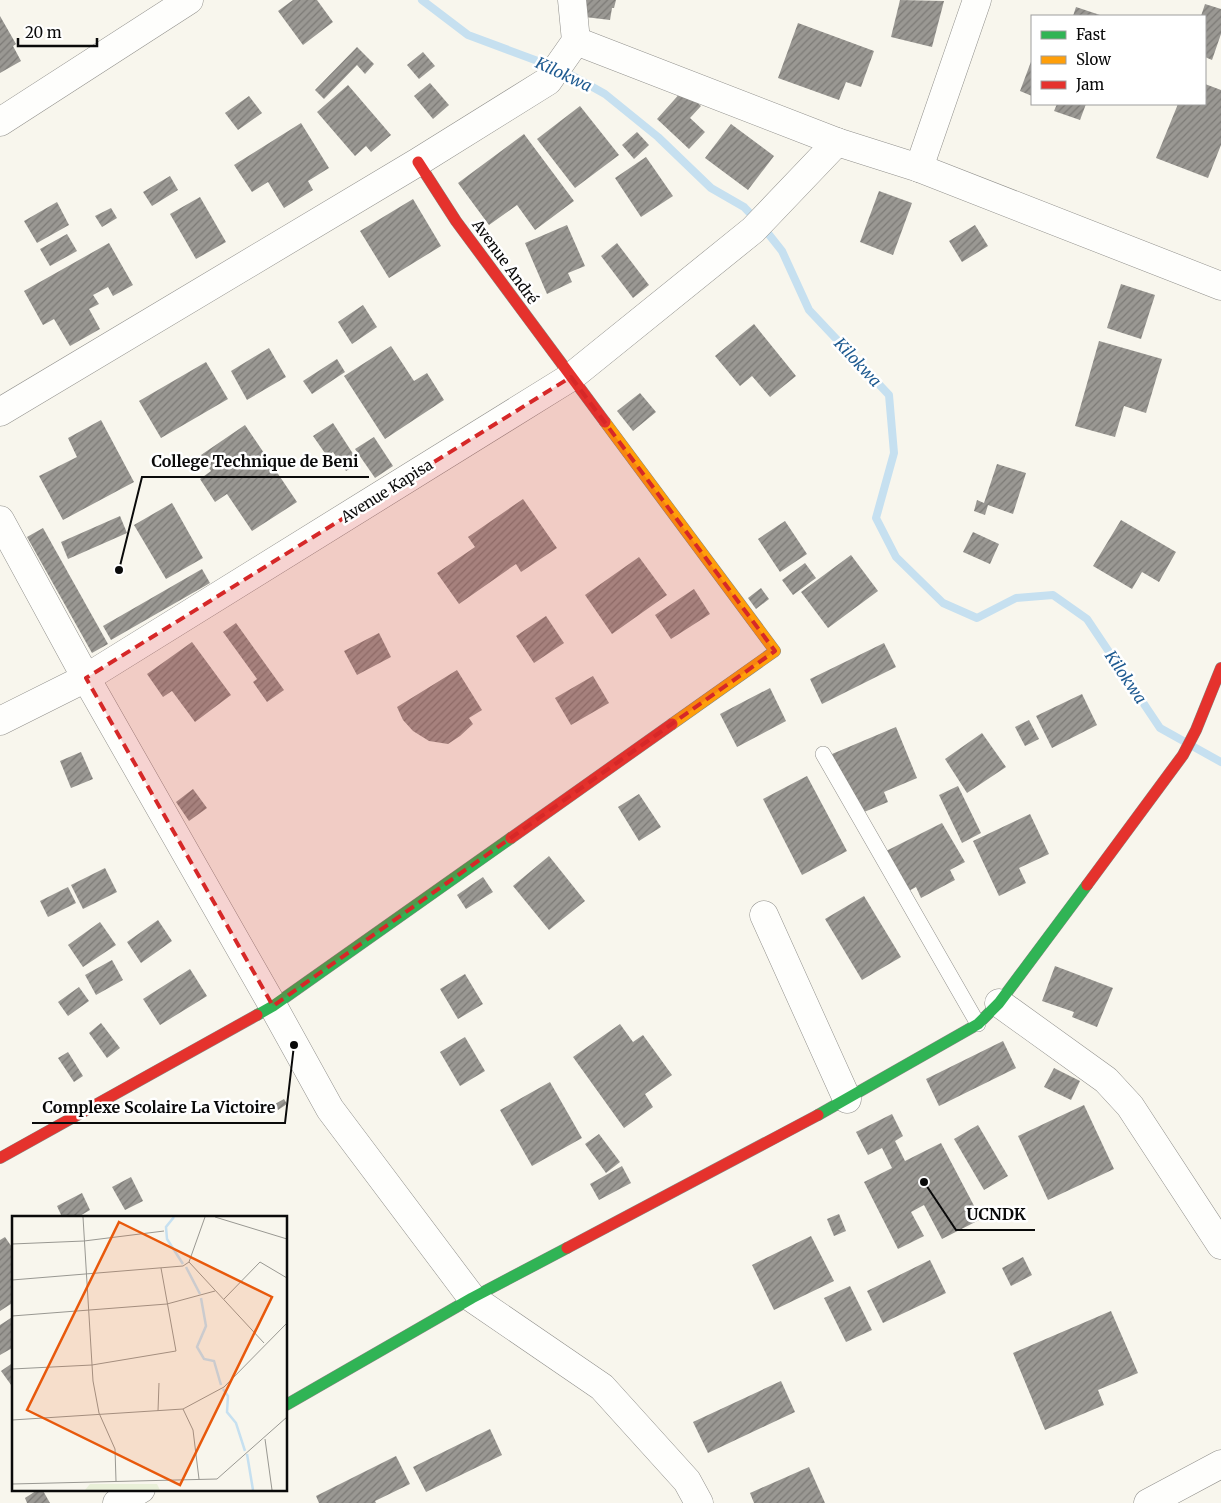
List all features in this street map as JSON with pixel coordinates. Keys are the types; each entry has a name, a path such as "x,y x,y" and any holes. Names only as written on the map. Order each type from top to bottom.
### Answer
{"street":[{"path":"0,122 189,0"},
{"path":"0,412 418,162 548,81 576,41 572,0"},
{"path":"919,168 977,0"},
{"path":"576,41 837,142 919,168 1221,286"},
{"name":"Avenue Kapisa","path":"0,722 86,678 571,377 761,222 837,142"},
{"name":"Avenue André","path":"273,1006 775,651 456,221 418,162"},
{"path":"0,520 86,678 330,1109 472,1298 602,1387 687,1481 699,1503"},
{"path":"288,1404 472,1298 847,1098 978,1024 999,1003 1183,755 1196,730 1221,668"},
{"path":"764,915 847,1098"},
{"path":"999,1003 1106,1080 1130,1106 1221,1245"},
{"path":"0,1158 273,1006"},
{"path":"1148,1503 1221,1464"},
{"path":"117,1503 139,1490"}],"lane":[{"path":"823,754 978,1024"}],"highlighted area":[{"path":"571,377 775,651 273,1006 86,678"}],"building":[{"path":"293,0 317,0 333,22 303,45 278,11"},
{"path":"582,0 616,0 614,8 612,8 610,20 585,17 587,6 581,5"},
{"path":"900,0 944,1 932,47 891,37"},
{"path":"1205,4 1221,9 1221,34 1212,60 1206,57 1206,15 1201,15"},
{"path":"1076,7 1100,15 1073,15"},
{"path":"0,16 16,44 13,46 21,61 0,73"},
{"path":"798,23 874,51 861,87 846,82 839,100 778,78"},
{"path":"357,47 374,64 365,74 357,65 324,99 315,90"},
{"path":"423,52 435,66 419,79 407,65"},
{"path":"1031,62 1031,96 1020,91"},
{"path":"430,83 449,105 433,119 414,96"},
{"path":"1206,84 1221,90 1221,145 1208,178 1156,158 1178,105 1206,105"},
{"path":"348,85 391,135 371,152 366,146 355,156 317,112"},
{"path":"683,90 701,106 690,118 705,132 689,149 657,119"},
{"path":"249,96 262,113 238,130 225,113"},
{"path":"1057,105 1086,105 1080,120 1054,111"},
{"path":"580,106 619,155 575,188 537,139"},
{"path":"301,123 329,168 308,181 313,190 284,208 268,182 252,192 234,165"},
{"path":"731,124 774,156 748,190 705,158"},
{"path":"637,132 649,145 634,159 622,145"},
{"path":"524,134 574,201 535,230 517,205 489,225 458,183"},
{"path":"646,157 673,196 641,217 615,178"},
{"path":"170,176 178,190 152,206 143,192"},
{"path":"879,191 912,203 893,255 860,242"},
{"path":"200,197 226,242 196,259 170,214"},
{"path":"413,199 441,246 389,278 360,231"},
{"path":"57,202 69,225 37,243 24,221"},
{"path":"111,208 117,218 102,227 95,216"},
{"path":"567,225 585,266 568,273 572,282 547,294 525,243"},
{"path":"975,225 988,246 962,262 949,241"},
{"path":"67,234 77,251 50,266 40,249"},
{"path":"109,243 133,285 113,296 108,287 93,295 99,304 89,309 100,329 70,346 54,319 43,325 24,291"},
{"path":"617,243 649,285 633,298 601,256"},
{"path":"1121,284 1155,295 1141,339 1107,328"},
{"path":"363,305 377,327 352,344 338,322"},
{"path":"754,324 796,376 770,397 752,376 740,386 715,356"},
{"path":"1099,341 1162,359 1146,413 1124,406 1115,437 1075,426"},
{"path":"391,346 414,381 427,373 444,400 385,439 344,376"},
{"path":"269,348 286,377 247,400 231,371"},
{"path":"337,359 345,372 312,394 303,381"},
{"path":"206,362 228,399 161,438 139,401"},
{"path":"640,393 656,412 633,431 617,411"},
{"path":"101,420 134,482 63,520 39,476 77,457 68,438"},
{"path":"333,423 359,463 346,471 333,452 327,456 313,436"},
{"path":"245,425 297,502 252,531 227,494 215,502 200,479 211,471 201,455"},
{"path":"374,437 393,466 375,478 355,449"},
{"path":"997,464 1026,473 1013,514 988,505 985,515 974,511 977,500 984,503"},
{"path":"523,499 557,548 521,572 516,564 459,604 437,573 475,547 468,537"},
{"path":"172,503 203,558 166,579 134,525"},
{"path":"120,516 127,533 68,559 61,542"},
{"path":"1121,520 1176,552 1159,582 1142,572 1132,589 1093,566"},
{"path":"785,521 807,554 780,572 758,539"},
{"path":"43,528 108,644 92,653 27,537"},
{"path":"973,532 999,544 990,564 963,552"},
{"path":"851,555 878,591 828,628 801,592"},
{"path":"639,557 667,595 612,634 585,595"},
{"path":"805,563 816,578 793,595 782,580"},
{"path":"202,569 210,583 111,640 103,626"},
{"path":"761,588 769,599 756,609 748,598"},
{"path":"694,589 710,614 671,639 655,615"},
{"path":"546,616 564,643 534,663 516,636"},
{"path":"236,623 284,690 267,702 253,682 257,679 223,632"},
{"path":"379,633 391,657 357,675 344,651"},
{"path":"192,642 231,695 195,722 172,691 163,697 147,674"},
{"path":"884,643 896,667 822,704 810,679"},
{"path":"457,670 482,710 469,718 473,724 448,744 429,741 413,731 403,720 397,707"},
{"path":"593,676 609,703 571,725 555,698"},
{"path":"770,688 786,721 737,747 720,714"},
{"path":"1082,694 1097,725 1052,748 1036,716"},
{"path":"1029,720 1039,739 1025,746 1015,727"},
{"path":"896,727 917,778 884,792 888,802 857,815 832,754"},
{"path":"982,733 1006,767 967,793 945,759"},
{"path":"81,752 93,779 71,788 60,761"},
{"path":"807,776 847,851 802,875 763,799"},
{"path":"958,786 981,833 962,843 939,795"},
{"path":"193,789 207,808 189,821 176,802"},
{"path":"639,794 661,827 639,841 618,807"},
{"path":"1030,814 1049,854 1019,868 1026,883 999,896 973,841"},
{"path":"942,823 965,862 950,870 955,880 921,898 916,887 905,893 884,852"},
{"path":"549,856 585,901 549,930 513,886"},
{"path":"105,868 117,892 83,909 71,885"},
{"path":"483,877 493,892 466,909 457,895"},
{"path":"68,887 76,903 48,917 40,901"},
{"path":"864,896 901,957 862,980 825,919"},
{"path":"158,920 172,941 141,963 127,942"},
{"path":"100,922 116,945 83,967 68,945"},
{"path":"112,960 123,980 96,995 85,975"},
{"path":"1055,966 1113,988 1097,1027 1072,1017 1074,1012 1042,1001"},
{"path":"190,969 207,996 160,1025 143,999"},
{"path":"465,974 483,1004 458,1019 440,989"},
{"path":"79,987 89,1001 68,1016 58,1002"},
{"path":"101,1023 120,1048 107,1058 89,1033"},
{"path":"620,1024 633,1042 643,1035 672,1075 645,1094 653,1107 624,1128 573,1057"},
{"path":"465,1037 485,1071 460,1086 440,1052"},
{"path":"1003,1041 1016,1068 939,1106 926,1079"},
{"path":"68,1052 83,1076 74,1082 58,1058"},
{"path":"1054,1068 1080,1081 1071,1100 1044,1087"},
{"path":"550,1082 582,1138 532,1166 500,1110"},
{"path":"284,1099 287,1104 278,1110 275,1104"},
{"path":"1084,1105 1114,1169 1048,1200 1018,1136"},
{"path":"892,1114 903,1136 895,1141 905,1161 941,1143 981,1219 942,1239 924,1205 911,1212 924,1236 898,1249 864,1182 892,1168 882,1148 868,1155 856,1132"},
{"path":"978,1125 1008,1176 984,1190 954,1139"},
{"path":"599,1134 620,1162 606,1173 585,1144"},
{"path":"622,1166 631,1183 599,1200 590,1184"},
{"path":"131,1177 143,1201 125,1210 112,1187"},
{"path":"82,1193 90,1210 80,1216 62,1216 57,1206"},
{"path":"839,1214 846,1231 834,1236 827,1219"},
{"path":"811,1236 834,1281 774,1310 752,1265"},
{"path":"5,1237 12,1247 12,1303 0,1311 0,1240"},
{"path":"1023,1257 1032,1275 1011,1286 1002,1268"},
{"path":"930,1260 946,1293 883,1323 867,1291"},
{"path":"850,1286 872,1330 846,1342 824,1298"},
{"path":"1111,1311 1138,1373 1098,1390 1104,1405 1045,1430 1013,1353"},
{"path":"12,1317 12,1348 0,1355 0,1325"},
{"path":"12,1363 12,1386 1,1371"},
{"path":"781,1381 795,1412 708,1453 693,1422"},
{"path":"490,1429 502,1455 426,1492 413,1467"},
{"path":"396,1456 410,1484 375,1501 376,1503 319,1503 316,1496"},
{"path":"809,1467 825,1503 754,1503 750,1493"},
{"path":"37,1490 43,1490 50,1503 27,1503 25,1498"}],"waterway":[{"name":"Kilokwa","path":"422,0 468,35 562,70 605,94 658,137 711,188 744,207 763,227 782,251 809,310 889,395 894,453 876,518 896,557 943,603 977,618 1016,598 1053,595 1087,619 1160,728 1221,762"}],"traffic: fast":[{"path":"257,1015 273,1006 511,838"},
{"path":"818,1115 978,1024 999,1003 1087,885"},
{"path":"288,1404 472,1298 567,1248"}],"traffic: slow":[{"path":"605,422 775,651 672,724"}],"traffic: jam":[{"path":"418,162 456,221 605,422"},
{"path":"1087,885 1183,755 1196,730 1221,668"},
{"path":"511,838 672,724"},
{"path":"0,1158 257,1015"},
{"path":"567,1248 818,1115"}],"place":[{"name":"College Technique de Beni","path":"119,570"},
{"name":"Complexe Scolaire La Victoire","path":"294,1045"},
{"name":"UCNDK","path":"924,1182"}]}
